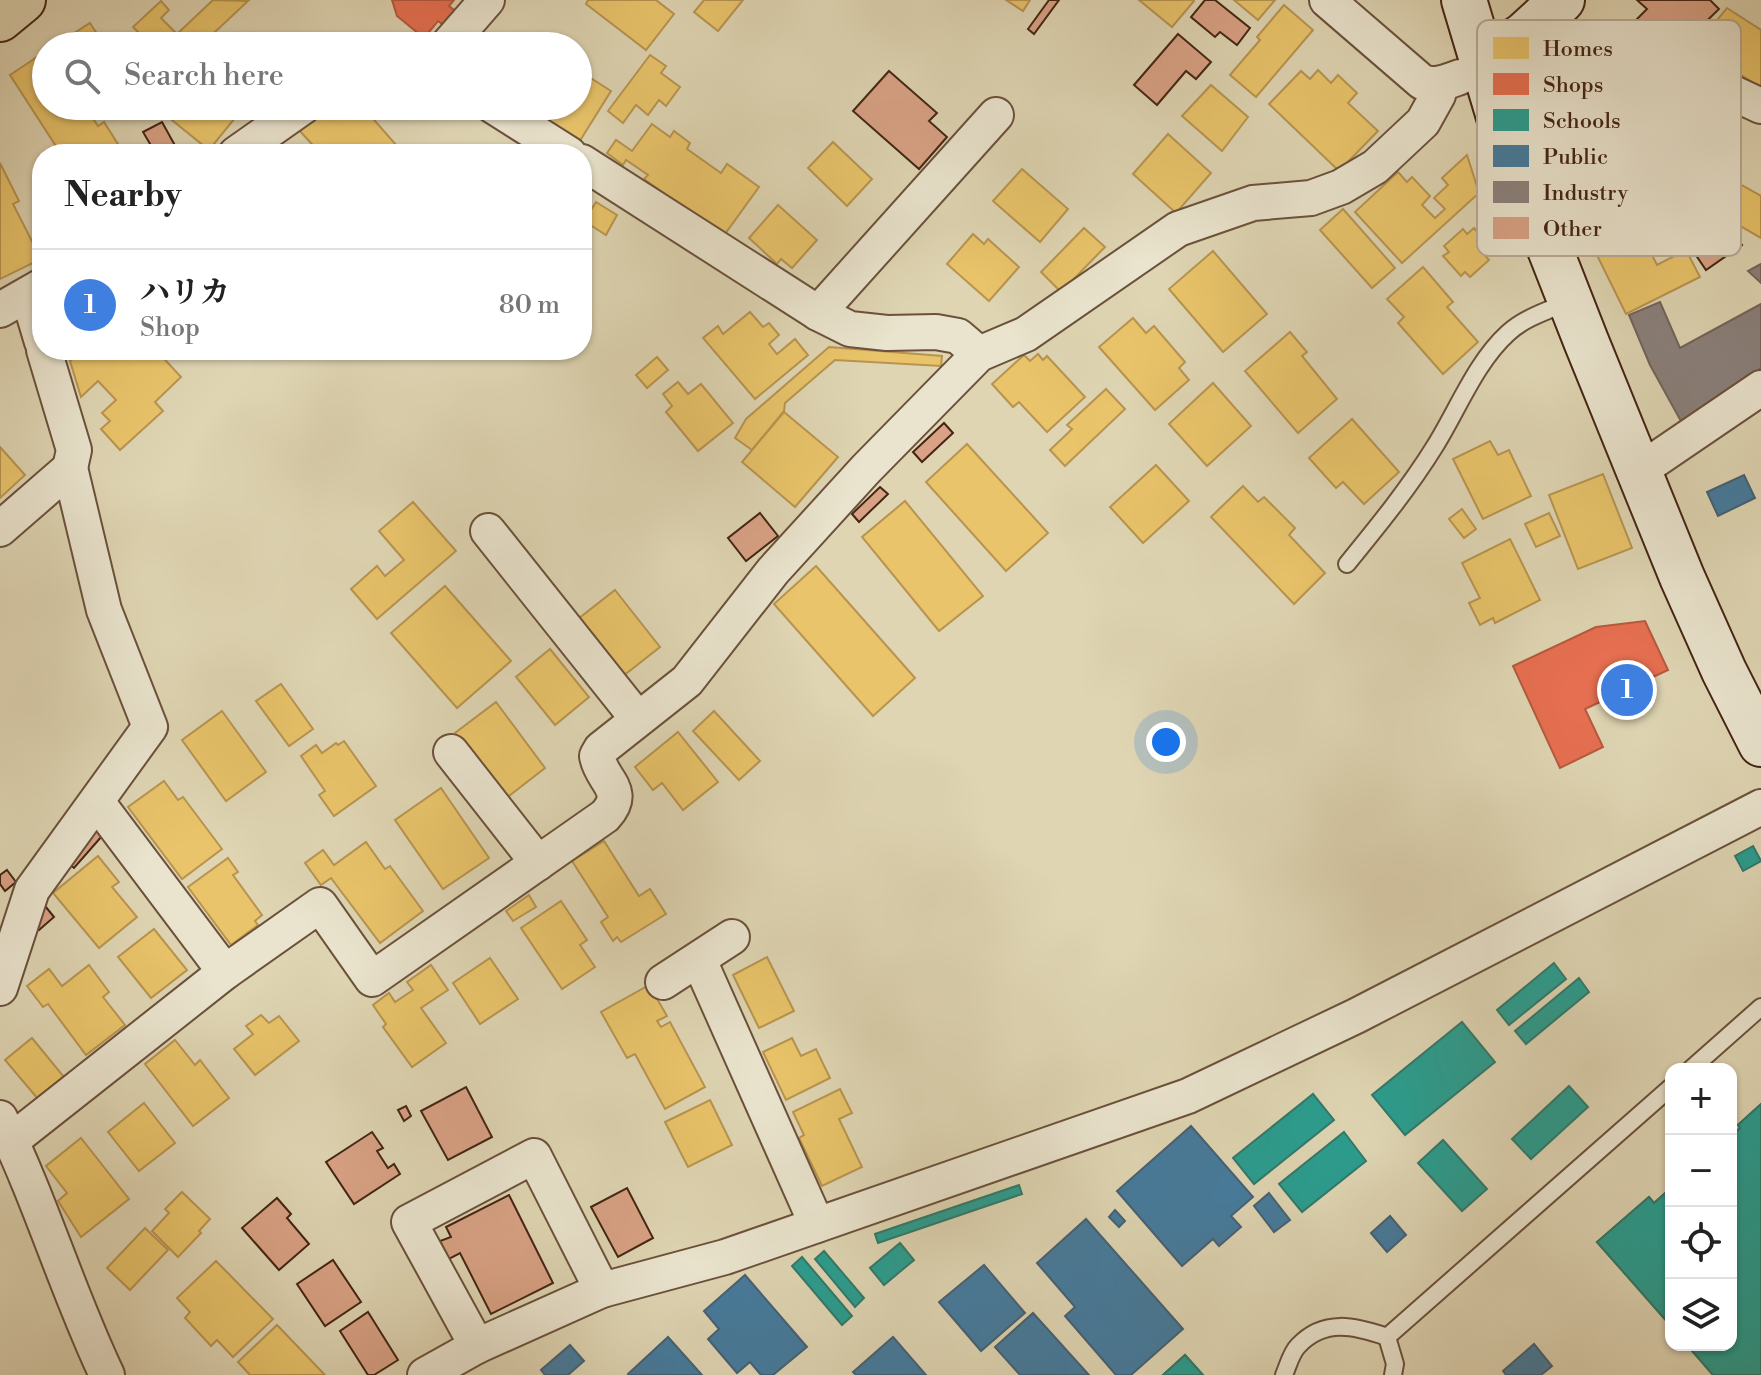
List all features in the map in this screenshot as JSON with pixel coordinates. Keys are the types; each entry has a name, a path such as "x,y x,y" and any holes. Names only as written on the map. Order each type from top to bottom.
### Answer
{"main road":[{"path":"0,19 23,0"}],"street":[{"path":"459,32 487,0"},
{"path":"1327,0 1422,82 1441,84 1477,67"},
{"path":"1464,0 1477,41"},
{"path":"1540,20 1562,0"},
{"path":"107,1375 86,1331 6,1129 320,905 372,979 538,863 611,809 615,792 597,756 637,718 687,681 773,571 866,469 979,354 1026,334 1178,229 1253,203 1311,198 1341,187 1375,167 1423,122 1441,84"},
{"path":"1741,97 1761,106"},
{"path":"818,313 996,115"},
{"path":"250,144 284,120"},
{"path":"515,120 553,144"},
{"path":"592,168 818,313 850,329 887,333 936,332 958,336 979,354"},
{"path":"1552,256 1724,671 1761,744"},
{"path":"23,297 32,318"},
{"path":"0,988 32,890 150,727 104,610 70,468 74,450 47,360"},
{"path":"1639,471 1761,388"},
{"path":"0,529 70,468"},
{"path":"488,531 637,718"},
{"path":"451,752 538,863"},
{"path":"97,802 225,972"},
{"path":"425,1375 477,1346 602,1290 725,1257 1188,1096 1356,1016 1761,807"},
{"path":"663,982 732,937"},
{"path":"699,960 817,1225"},
{"path":"477,1346 409,1222 534,1156 602,1290"}],"lane":[{"path":"1347,564 1395,506 1434,448 1485,361 1509,332 1533,317 1570,301"},
{"path":"1698,1063 1761,1007"},
{"path":"1387,1337 1665,1092"},
{"path":"1284,1375 1296,1347 1313,1334 1337,1325 1361,1328 1387,1337"},
{"path":"1387,1337 1395,1364 1393,1375"}],"building: Homes":[{"path":"213,0 248,1 215,32 179,32"},
{"path":"588,0 656,0 674,14 646,50 586,4"},
{"path":"704,0 743,0 718,31 694,12"},
{"path":"1006,0 1030,0 1023,11"},
{"path":"1139,0 1193,0 1194,1 1172,27"},
{"path":"1234,0 1275,0 1258,20"},
{"path":"161,1 169,10 161,18 175,32 138,32 133,27"},
{"path":"1284,5 1313,30 1256,97 1230,75"},
{"path":"1727,8 1761,30 1761,88 1741,75 1741,20 1717,20"},
{"path":"90,23 96,32 76,32"},
{"path":"650,55 666,66 661,73 680,87 666,106 659,100 648,115 636,105 623,123 608,111"},
{"path":"32,60 32,109 10,75"},
{"path":"1318,70 1331,83 1338,75 1357,93 1348,103 1378,131 1339,171 1269,104 1301,71 1310,79"},
{"path":"592,79 611,91 578,144 571,144 533,120 592,120"},
{"path":"1211,85 1248,117 1222,151 1182,116"},
{"path":"39,120 94,120 98,126 104,122 118,144 55,144"},
{"path":"172,120 233,120 214,144 202,144"},
{"path":"308,120 374,120 395,144 312,144 298,129"},
{"path":"652,124 670,137 674,131 690,143 687,149 721,173 727,164 759,187 717,245 711,227 644,179 648,175 626,160 623,165 607,153 616,140 632,151"},
{"path":"1168,134 1211,173 1176,213 1133,174"},
{"path":"833,142 872,179 847,206 808,168"},
{"path":"1467,155 1477,195 1402,263 1355,212 1398,172 1407,182 1412,177 1430,196 1422,205 1435,218 1445,209 1434,198 1448,185 1442,178"},
{"path":"0,163 19,201 13,204 32,241 32,263 0,279"},
{"path":"1022,169 1068,209 1040,242 993,201"},
{"path":"1741,185 1761,196 1761,238 1741,226"},
{"path":"596,202 617,215 606,235 592,226 592,208"},
{"path":"778,205 817,240 792,268 781,259 777,264 749,238"},
{"path":"1343,209 1395,268 1372,288 1320,230"},
{"path":"1084,228 1105,247 1061,292 1041,272"},
{"path":"1474,228 1477,232 1477,256 1486,256 1489,260 1470,277 1465,272 1461,276 1443,256 1449,252 1444,246 1463,229 1467,234"},
{"path":"973,234 984,244 988,239 1019,267 989,301 947,264"},
{"path":"1213,251 1267,314 1223,352 1169,289"},
{"path":"1597,256 1652,256 1657,265 1674,256 1689,256 1700,277 1626,314"},
{"path":"1423,267 1453,302 1447,307 1478,342 1443,374 1398,323 1404,317 1387,299"},
{"path":"750,312 763,327 769,323 779,335 769,344 777,354 795,339 808,355 755,399 703,338 718,326 723,334"},
{"path":"1133,318 1146,333 1154,326 1185,362 1179,368 1189,380 1155,410 1099,347"},
{"path":"1290,332 1307,352 1302,356 1337,399 1298,433 1245,371"},
{"path":"829,347 942,356 941,366 835,360 785,403 784,411 752,450 735,438 746,419"},
{"path":"1038,354 1043,360 1047,356 1085,397 1047,432 1019,402 1013,407 992,384 1024,355 1030,361"},
{"path":"657,357 668,370 647,388 636,375"},
{"path":"165,360 181,377 155,402 163,411 120,450 101,429 110,421 102,413 116,400 98,381 81,397 70,361"},
{"path":"678,382 688,394 701,384 733,423 698,451 666,412 672,406 663,394"},
{"path":"1213,383 1251,426 1207,466 1169,424"},
{"path":"1106,389 1125,409 1065,466 1050,450 1072,429 1067,425"},
{"path":"784,412 838,457 795,507 742,462"},
{"path":"1352,419 1399,472 1364,504 1343,482 1336,488 1309,458"},
{"path":"1490,441 1498,455 1509,450 1531,496 1483,519 1453,459"},
{"path":"967,444 1048,533 1006,571 926,482"},
{"path":"0,447 25,475 0,498"},
{"path":"1156,465 1189,501 1143,543 1110,507"},
{"path":"1603,474 1632,548 1578,569 1549,495"},
{"path":"1243,486 1258,502 1264,497 1295,528 1289,535 1325,573 1294,604 1211,517"},
{"path":"905,501 983,596 939,631 862,537"},
{"path":"413,502 456,551 377,619 351,589 377,566 385,576 404,560 379,531"},
{"path":"1462,509 1476,529 1464,538 1449,519"},
{"path":"1549,513 1560,536 1536,547 1525,524"},
{"path":"1510,539 1540,600 1495,623 1493,618 1480,625 1469,603 1480,598 1462,563"},
{"path":"816,566 915,678 873,716 774,604"},
{"path":"445,586 511,661 457,708 391,633"},
{"path":"615,590 660,647 618,680 578,619"},
{"path":"550,649 589,697 555,725 516,677"},
{"path":"281,684 313,729 289,746 256,701"},
{"path":"496,702 545,768 505,799 455,733"},
{"path":"222,711 266,772 226,801 182,740"},
{"path":"714,711 760,761 739,780 693,731"},
{"path":"678,732 718,782 683,810 662,783 653,790 635,767"},
{"path":"344,741 376,786 334,816 319,795 325,791 301,756 316,745 322,753"},
{"path":"164,781 178,800 183,797 222,849 182,879 128,807"},
{"path":"441,788 489,858 443,889 395,820"},
{"path":"604,841 639,896 650,889 666,914 621,942 617,937 613,941 601,922 608,917 572,861"},
{"path":"366,842 385,869 390,866 423,911 380,943 331,878 321,885 305,863 323,850 334,865"},
{"path":"98,856 119,882 112,887 137,917 99,948 53,893"},
{"path":"228,858 238,872 233,875 262,915 255,921 258,925 231,945 188,887"},
{"path":"529,895 536,907 513,921 506,911"},
{"path":"561,901 587,940 580,945 595,967 562,989 521,928"},
{"path":"154,929 187,970 151,998 118,957"},
{"path":"767,957 794,1011 759,1028 733,975"},
{"path":"490,958 518,999 480,1024 453,983"},
{"path":"89,965 109,992 103,997 125,1025 86,1055 48,1004 43,1007 27,986 49,969 62,986"},
{"path":"431,965 448,990 421,1008 446,1043 412,1067 383,1027 386,1024 373,1005 389,993 395,1002 413,990 407,982"},
{"path":"649,985 667,1016 657,1021 661,1027 670,1022 705,1087 665,1109 635,1054 627,1058 601,1012"},
{"path":"261,1015 269,1023 279,1016 299,1041 255,1075 234,1049 253,1034 246,1026"},
{"path":"32,1038 64,1077 38,1099 5,1060"},
{"path":"792,1038 801,1056 816,1049 830,1078 786,1100 763,1052"},
{"path":"175,1040 195,1065 200,1060 229,1098 193,1126 145,1064"},
{"path":"840,1089 852,1113 839,1119 862,1167 822,1186 799,1138 804,1135 793,1112"},
{"path":"710,1100 732,1145 688,1167 665,1122"},
{"path":"144,1103 175,1143 139,1171 108,1132"},
{"path":"81,1138 129,1199 81,1237 58,1201 67,1193 46,1166"},
{"path":"182,1192 210,1219 178,1257 152,1231 169,1213 165,1209"},
{"path":"145,1228 168,1250 130,1290 107,1268"},
{"path":"216,1261 273,1319 233,1357 217,1340 211,1346 185,1318 190,1312 177,1298"},
{"path":"277,1325 325,1375 250,1375 238,1362"}],"building: Shops":[{"path":"392,0 454,0 449,6 458,13 446,27 438,21 429,32 417,32 397,16"},
{"path":"1645,621 1668,670 1585,709 1603,747 1560,768 1513,666 1596,627"}],"building: Schools":[{"path":"1753,846 1761,861 1743,871 1735,856"},
{"path":"1554,963 1566,979 1509,1025 1497,1010"},
{"path":"1579,978 1589,992 1526,1044 1515,1031"},
{"path":"1462,1022 1495,1062 1405,1135 1372,1095"},
{"path":"1569,1086 1588,1107 1531,1159 1512,1139"},
{"path":"1313,1094 1334,1120 1254,1184 1233,1158"},
{"path":"1761,1104 1761,1375 1713,1375 1692,1351 1737,1351 1738,1125"},
{"path":"1761,1104 1761,1375 1713,1375 1692,1351 1737,1351 1738,1125"},
{"path":"1344,1132 1366,1161 1302,1212 1279,1184"},
{"path":"1443,1140 1487,1189 1462,1211 1418,1163"},
{"path":"1019,1185 1022,1194 878,1243 875,1234"},
{"path":"1665,1193 1665,1319 1597,1242 1649,1197 1654,1203"},
{"path":"1665,1193 1665,1319 1597,1242 1649,1197 1654,1203"},
{"path":"900,1243 914,1260 884,1285 870,1268"},
{"path":"824,1251 864,1298 855,1307 815,1259"},
{"path":"802,1257 852,1316 842,1325 792,1266"},
{"path":"1185,1355 1203,1375 1163,1375"},
{"path":"1185,1355 1203,1375 1163,1375"}],"building: Public":[{"path":"1744,475 1755,498 1718,516 1707,492"},
{"path":"1191,1126 1253,1197 1231,1216 1241,1227 1219,1246 1213,1239 1182,1266 1117,1191"},
{"path":"1269,1193 1290,1220 1274,1232 1254,1206"},
{"path":"1115,1210 1125,1221 1119,1227 1109,1217"},
{"path":"1390,1216 1406,1235 1387,1252 1371,1233"},
{"path":"1086,1219 1183,1329 1131,1375 1116,1375 1065,1316 1075,1307 1037,1263"},
{"path":"984,1265 1025,1313 981,1351 939,1302"},
{"path":"745,1275 807,1347 773,1375 761,1375 750,1362 737,1373 708,1339 719,1329 704,1311"},
{"path":"1033,1313 1089,1375 1020,1375 995,1347"},
{"path":"668,1337 702,1375 628,1374"},
{"path":"893,1337 926,1375 856,1375 853,1372"},
{"path":"1534,1344 1552,1366 1541,1375 1506,1375 1503,1371"},
{"path":"570,1345 584,1361 568,1375 545,1375 541,1370"}],"building: Industry":[{"path":"1761,264 1761,283 1748,271"},
{"path":"1660,302 1680,348 1761,304 1761,368 1682,423 1650,365 1629,315"}],"building: Other":[{"path":"1049,0 1059,0 1034,34 1028,29"},
{"path":"1205,0 1215,0 1250,28 1237,45 1220,32 1215,37 1191,17"},
{"path":"1637,0 1710,0 1719,9 1708,20 1636,20 1647,9"},
{"path":"1178,34 1211,62 1196,79 1186,71 1157,105 1134,85"},
{"path":"889,71 937,113 929,121 947,137 919,169 853,111"},
{"path":"162,122 174,144 150,144 143,132"},
{"path":"1696,256 1726,256 1706,270"},
{"path":"944,423 953,433 922,462 913,452"},
{"path":"880,487 888,494 859,522 852,514"},
{"path":"760,513 778,536 746,561 728,538"},
{"path":"93,828 102,836 74,868 65,861"},
{"path":"7,870 16,882 5,891 0,884 0,875"},
{"path":"41,901 54,917 39,930 26,913"},
{"path":"466,1087 492,1137 448,1160 421,1111"},
{"path":"406,1106 411,1116 404,1121 398,1110"},
{"path":"372,1132 383,1148 377,1151 388,1168 394,1164 400,1174 354,1204 326,1162"},
{"path":"627,1188 653,1238 618,1257 591,1207"},
{"path":"509,1195 553,1283 491,1314 460,1253 449,1259 440,1241 451,1237 446,1227"},
{"path":"277,1198 291,1214 287,1218 309,1244 279,1270 242,1228"},
{"path":"333,1260 361,1302 325,1326 297,1284"},
{"path":"368,1312 398,1360 374,1375 368,1375 340,1331"}],"place":[{"name":"ハリカ","path":"1627,690"}]}
